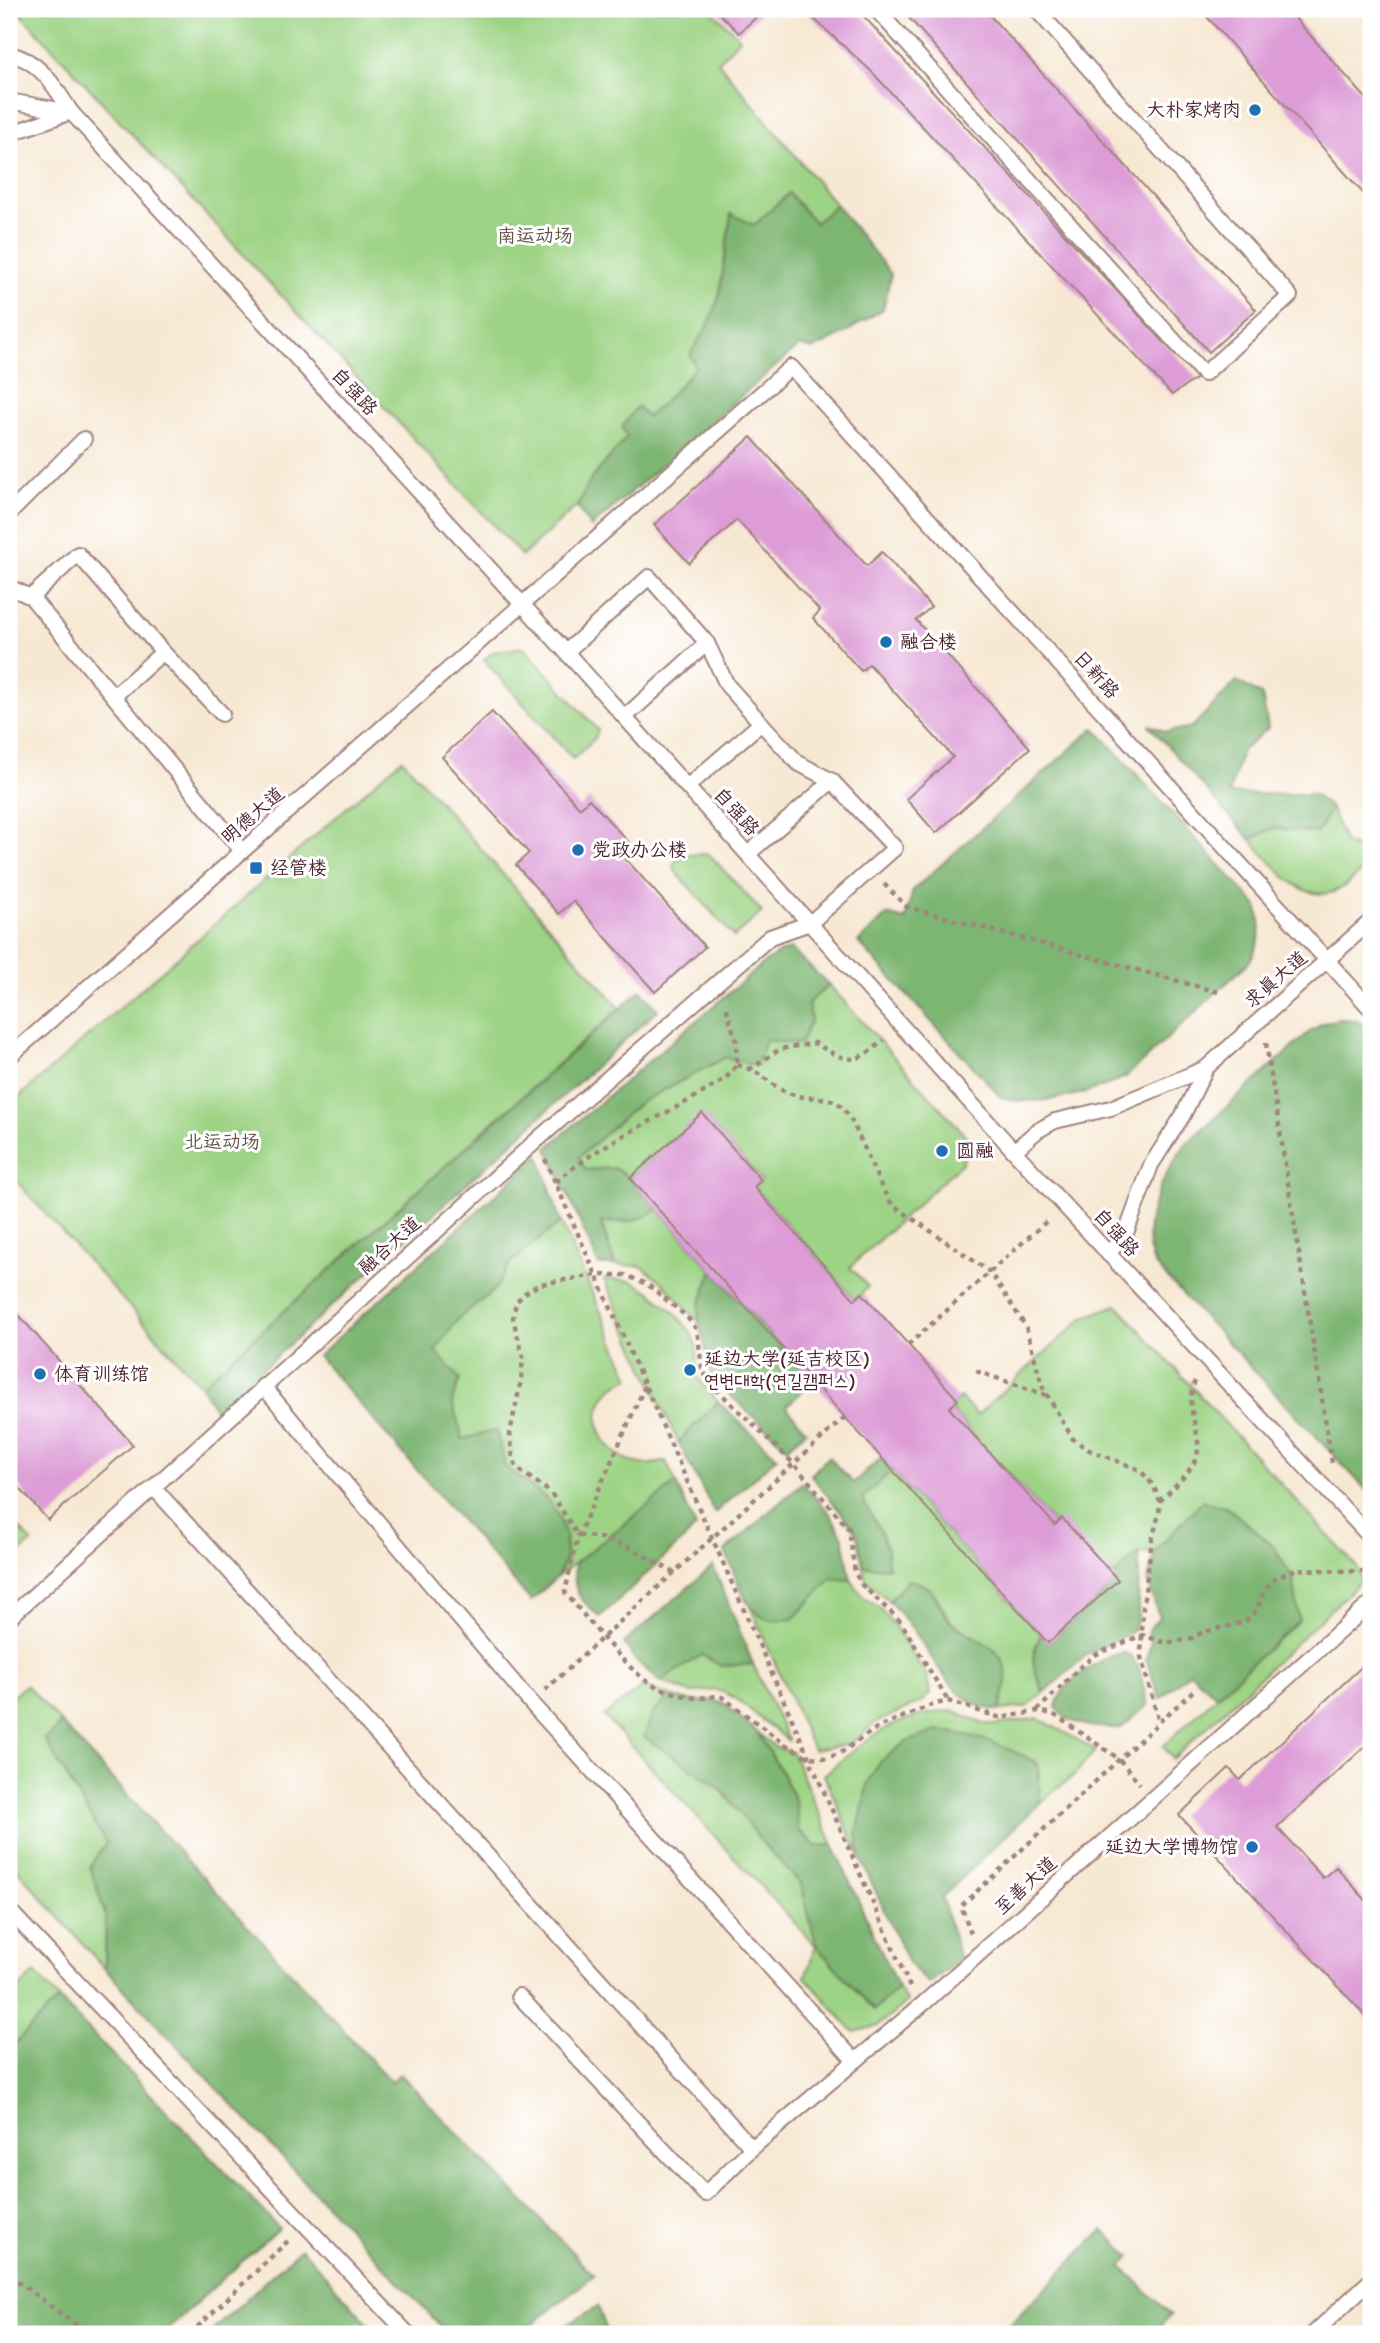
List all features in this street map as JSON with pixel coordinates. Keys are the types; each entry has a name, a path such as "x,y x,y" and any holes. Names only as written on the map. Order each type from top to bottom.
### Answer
{"lane":[{"path":"876,9 1204,374 1290,296 1036,9"},
{"name":"自强路","path":"9,54 32,62 52,83 71,112 523,604 1014,1151 1371,1538"},
{"path":"9,101 71,112"},
{"path":"9,134 71,112"},
{"name":"明德大道","path":"9,1057 790,367"},
{"name":"日新路","path":"790,367 1371,1009"},
{"path":"9,514 84,439"},
{"path":"31,597 78,554 163,652 222,714"},
{"path":"566,652 649,577 708,643 727,685 761,723 798,763 832,781 895,848 810,923"},
{"path":"9,587 31,597 242,851"},
{"path":"625,717 708,643"},
{"path":"114,696 163,652"},
{"path":"688,786 761,723"},
{"path":"748,854 832,781"},
{"name":"求真大道","path":"1206,1068 1371,921"},
{"name":"融合大道","path":"9,1618 155,1489 263,1386 537,1140 770,937 810,923"},
{"path":"1014,1151 1037,1131 1055,1121 1111,1108 1206,1068"},
{"path":"1108,1254 1126,1233 1151,1165 1183,1115 1206,1068"},
{"path":"263,1386 531,1703 854,2060"},
{"path":"155,1489 752,2148"},
{"name":"至善大道","path":"519,1996 705,2194 752,2148 980,1954 1371,1603"},
{"path":"9,1910 408,2334"},
{"path":"1313,2334 1371,2280"}],"path":[{"path":"871,869 907,907 1223,993"},
{"path":"556,1182 629,1131 714,1086 737,1065 732,1020 718,983"},
{"path":"1262,1017 1338,1502"},
{"path":"749,1070 780,1049 815,1043 835,1055 852,1059 864,1057 884,1040"},
{"path":"737,1065 794,1095 836,1102 845,1112 861,1142 883,1194 893,1205 990,1272 1026,1327 1043,1388 1073,1439 1089,1450 1140,1470 1153,1485 1160,1501 1143,1606 1141,1657 1159,1722"},
{"path":"537,1140 907,1984 924,2003"},
{"path":"908,1345 1065,1205"},
{"path":"578,1535 551,1493 517,1468 513,1459 510,1433 523,1357 513,1318 516,1302 540,1284 596,1275 625,1275 647,1284 687,1317 697,1330 702,1367 709,1382 794,1464 849,1529 855,1573 862,1586 901,1622 948,1701"},
{"path":"976,1371 1047,1395"},
{"path":"1160,1501 1196,1459 1198,1448 1190,1392 1195,1381"},
{"path":"645,1386 578,1535 565,1592 603,1638 654,1686 699,1698 722,1696 786,1745 808,1757 826,1758 839,1754 878,1727 948,1701 1001,1718 1037,1711 1054,1714 1119,1759 1153,1799"},
{"path":"531,1703 845,1417"},
{"path":"578,1535 597,1535 628,1547 675,1573"},
{"path":"1037,1711 1080,1667 1097,1654 1142,1635 1166,1643 1190,1639 1203,1632 1245,1622 1257,1610 1262,1595 1274,1578 1296,1569 1371,1572"},
{"path":"980,1954 961,1906 1194,1690"},
{"path":"190,2334 304,2225"},
{"path":"9,2276 88,2334"}],"green space":[{"name":"南运动场","path":"16,9 710,9 740,38 718,62 836,205 816,224 848,259 522,556"},
{"path":"789,193 815,223 836,205 891,274 883,309 814,349 799,346 591,527 577,507 591,479 627,437 622,427 637,406 647,417 696,367 690,354 709,324 719,297 731,214 754,225"},
{"path":"523,647 598,730 596,737 573,759 484,660 493,652"},
{"path":"1237,681 1262,696 1268,728 1242,751 1229,794 1313,794 1331,808 1317,833 1274,828 1250,839 1149,725 1167,732 1192,727"},
{"path":"1094,728 1257,906 1260,921 1258,942 1249,962 1127,1076 1083,1093 1048,1100 1015,1100 1001,1097 858,942 887,915 905,920 913,890"},
{"name":"北运动场","path":"402,759 620,1008 201,1386 9,1173 9,1106"},
{"path":"1331,808 1345,843 1359,848 1371,838 1371,862 1338,890 1324,894 1299,887 1277,869 1250,839 1274,828 1317,833"},
{"path":"709,854 762,912 734,937 675,871 673,865 680,855"},
{"path":"791,949 829,985 808,1003 811,1020 800,1044 765,1040 756,1066 726,1057 639,1103 579,1157 585,1170 614,1168 630,1178 658,1209 631,1221 601,1222 615,1265 599,1265 547,1148 764,963"},
{"path":"829,985 967,1137 963,1162 850,1267 868,1287 855,1300 754,1187 761,1180 702,1114 630,1178 614,1168 585,1170 579,1157 639,1103 726,1057 756,1066 764,1040"},
{"path":"641,990 658,1010 216,1411 201,1386"},
{"path":"1338,1019 1356,1020 1371,1031 1371,1495 1155,1265 1148,1234 1160,1186 1185,1145 1307,1034 1323,1023"},
{"path":"539,1155 561,1222 511,1262 495,1289 458,1319 435,1351 460,1379 452,1402 463,1439 496,1430 505,1466 546,1498 556,1511 565,1533 566,1559 557,1577 531,1601 318,1356"},
{"path":"658,1209 713,1271 699,1307 699,1322 661,1281 641,1266 615,1265 601,1222 631,1221"},
{"path":"561,1222 630,1378 613,1387 601,1403 598,1418 601,1433 608,1445 619,1455 633,1462 649,1464 666,1461 676,1483 557,1577 566,1559 565,1533 505,1466 496,1431 463,1439 435,1351 458,1319 495,1289 511,1262"},
{"path":"713,1271 813,1382 786,1406 806,1431 787,1448 712,1378 699,1322 699,1307"},
{"path":"604,1279 632,1281 649,1291 676,1314 690,1331 696,1344 698,1378 718,1402 678,1442"},
{"path":"1117,1305 1357,1567 1361,1581 1173,1759 1163,1746 1299,1620 1293,1578 1272,1545 1228,1508 1202,1501 1155,1552 1139,1553 1114,1575 1055,1525 949,1408 960,1398 977,1415 1084,1317"},
{"path":"718,1402 777,1457 715,1513 678,1442"},
{"path":"828,1457 853,1483 881,1458 892,1470 862,1499 884,1540 888,1568 863,1566 857,1533 811,1475"},
{"path":"892,1470 1041,1635 1033,1658 1044,1693 1026,1707 1000,1710 1006,1672 996,1650 952,1623 936,1596 909,1580 889,1601 865,1579 863,1566 888,1568 862,1499"},
{"path":"676,1483 696,1528 600,1617 578,1594 575,1563"},
{"path":"802,1483 829,1512 843,1537 851,1580 831,1579 793,1619 773,1621 754,1610 747,1601 725,1551"},
{"path":"1202,1501 1228,1508 1272,1545 1293,1578 1299,1620 1216,1696 1190,1672 1160,1699 1146,1659 1151,1643 1148,1630 1159,1618 1148,1580 1155,1552"},
{"path":"9,1517 32,1542 9,1563"},
{"path":"1139,1553 1138,1617 1135,1627 1128,1634 1086,1655 1044,1693 1033,1658 1041,1635 1048,1643 1118,1580 1114,1575"},
{"path":"713,1566 753,1664 721,1666 702,1655 660,1681 636,1661 624,1643"},
{"path":"831,1578 851,1580 864,1598 879,1607 927,1676 930,1694 921,1702 875,1723 850,1744 813,1750 750,1606 760,1616 793,1619"},
{"path":"909,1580 928,1588 954,1625 998,1654 1006,1671 1006,1685 1000,1710 985,1708 960,1693 889,1601"},
{"path":"1122,1652 1131,1655 1139,1669 1148,1705 1121,1728 1085,1725 1061,1714 1056,1707 1059,1698 1073,1680 1103,1660"},
{"path":"702,1655 721,1666 753,1664 789,1742 737,1699 723,1692 714,1690 690,1693 660,1681"},
{"path":"26,1685 61,1723 45,1740 107,1843 90,1866 106,1917 105,1969 14,1866 9,1821 9,1699"},
{"path":"644,1686 670,1696 653,1713 645,1737 720,1788 766,1847 802,1884 817,1947 874,2010 898,1988 907,2002 878,2026 854,2032 805,1977 816,1946 604,1716"},
{"path":"670,1696 695,1702 712,1700 725,1704 757,1732 782,1773 796,1803 798,1830 816,1846 833,1845 898,1988 874,2010 817,1947 801,1884 766,1847 720,1788 644,1737 653,1713"},
{"path":"955,1711 981,1723 995,1725 1038,1718 1096,1750 1073,1776 1040,1803 1038,1763 857,1834 860,1857 824,1775 869,1739 899,1722"},
{"path":"61,1723 391,2082 400,2074 594,2275 520,2334 448,2334 105,1969 106,1916 90,1866 106,1843 45,1740"},
{"path":"937,1731 964,1734 989,1741 1038,1763 1040,1803 942,1897 960,1959 929,1984 908,1963 860,1857 857,1834 868,1782 879,1763 904,1743"},
{"path":"757,1732 775,1747 792,1752 833,1845 816,1846 798,1830 796,1803 782,1773"},
{"path":"35,1973 59,1999 9,2049 9,1997"},
{"path":"59,1999 279,2228 162,2334 9,2334 9,2049"},
{"path":"1103,2230 1131,2257 1121,2266 1171,2315 1160,2326 1157,2334 1000,2334"},
{"path":"301,2248 377,2334 209,2334"},
{"path":"598,2306 608,2334 552,2334"}],"building":[{"path":"715,9 765,9 739,33"},
{"path":"803,9 857,9 1197,378 1172,395 870,70"},
{"path":"901,9 984,9 1256,310 1209,352"},
{"path":"1200,9 1287,9 1371,104 1371,202"},
{"name":"融合楼","path":"751,437 867,566 882,552 931,607 916,620 1030,748 936,833 906,799 953,757 869,664 861,671 813,618 820,611 737,520 689,563 654,525"},
{"name":"党政办公楼","path":"492,712 580,808 589,799 633,847 623,856 705,947 655,992 573,901 559,914 516,865 529,853 442,757"},
{"path":"702,1113 761,1180 754,1187 855,1300 862,1293 958,1400 949,1408 1055,1525 1062,1518 1118,1580 1048,1643 630,1178"},
{"name":"体育训练馆","path":"9,1304 133,1445 48,1520 9,1476"},
{"name":"延边大学博物馆","path":"1371,1658 1371,1741 1277,1827 1323,1878 1336,1867 1371,1906 1371,2022 1179,1815 1229,1768 1240,1780"}],"place":[{"name":"大朴家烤肉","path":"1255,110"},
{"name":"融合楼","path":"886,642"},
{"name":"党政办公楼","path":"578,850"},
{"name":"经管楼","path":"256,868"},
{"name":"圆融","path":"942,1151"},
{"name":"延边大学(延吉校区) 연변대학(연길캠퍼스)","path":"690,1370"},
{"name":"体育训练馆","path":"40,1374"},
{"name":"延边大学博物馆","path":"1252,1847"}]}
